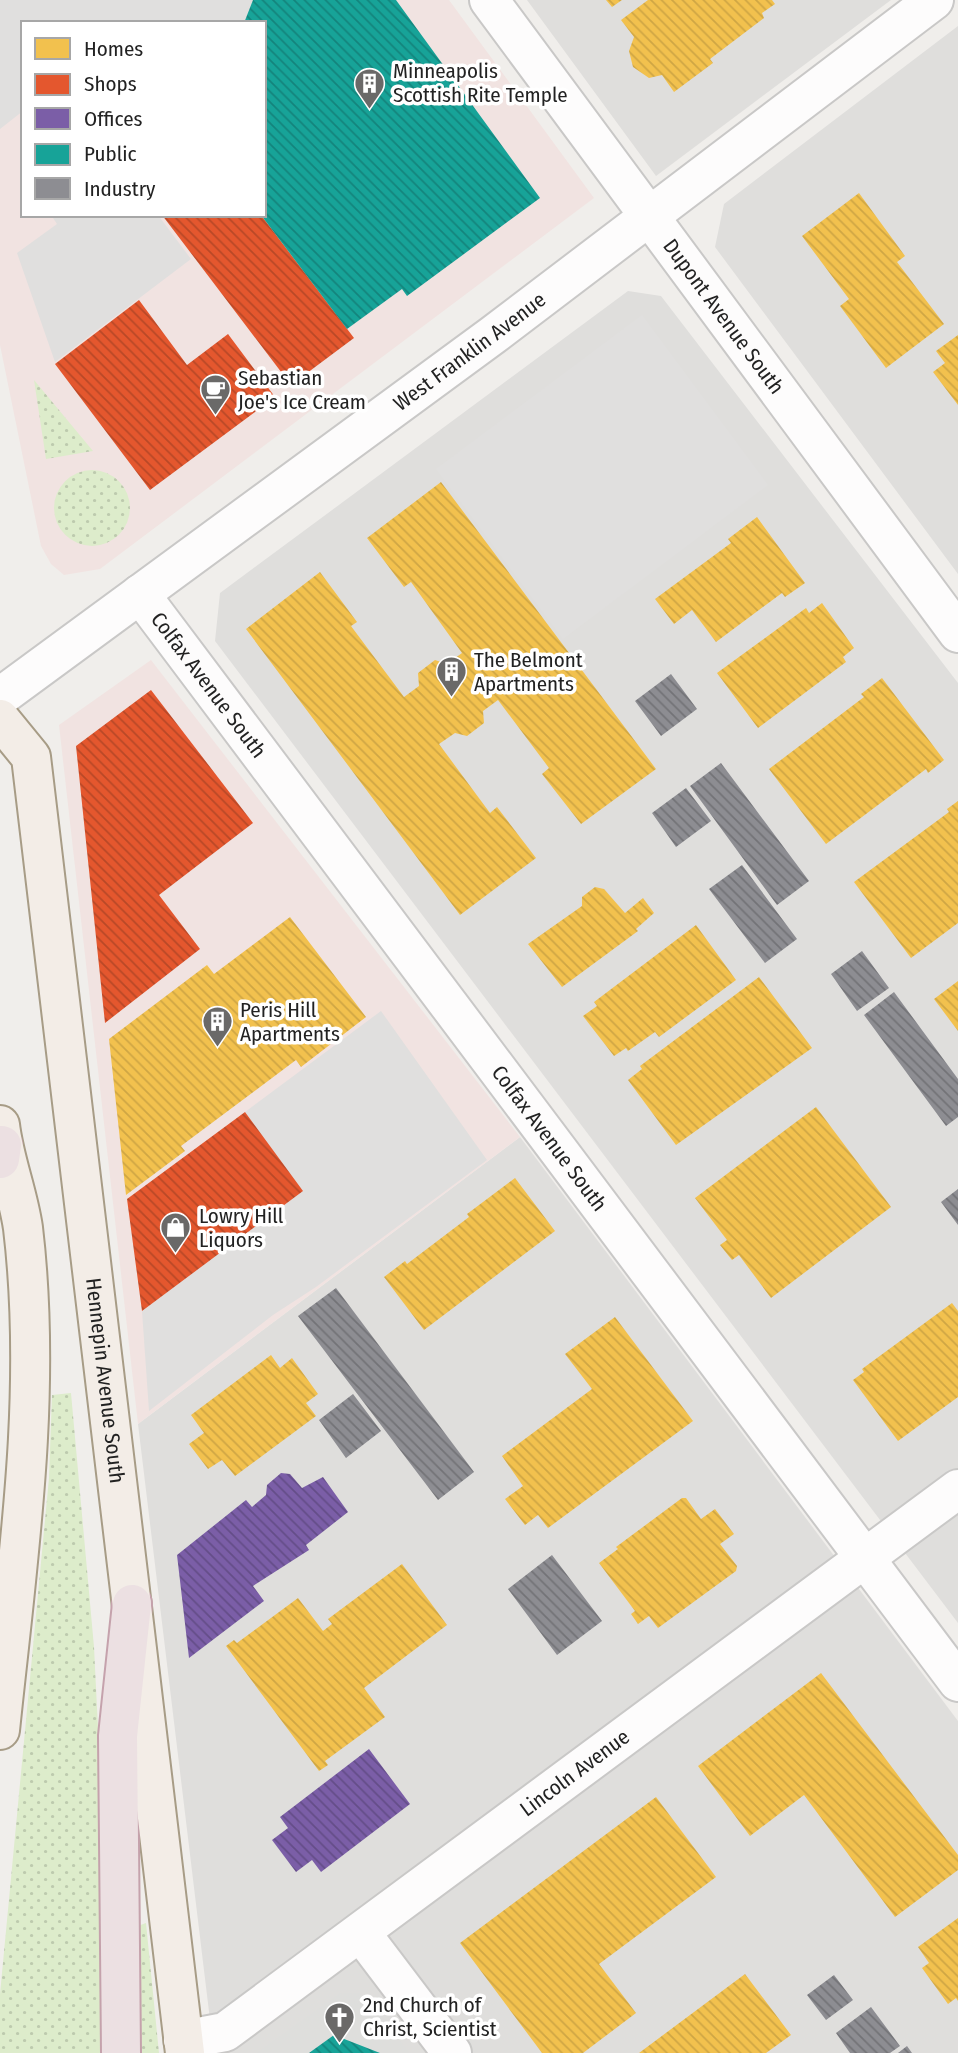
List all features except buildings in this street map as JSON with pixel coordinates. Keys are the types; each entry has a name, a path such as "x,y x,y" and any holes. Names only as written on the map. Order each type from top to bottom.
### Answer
{"highway":[{"path":"121,2053 118,1736 132,1604"}],"main road":[{"name":"Hennepin Avenue South","path":"0,719 31,757 184,2046"},
{"path":"0,1730 26,1469 30,1370 22,1227 1,1143"}],"street":[{"name":"Dupont Avenue South","path":"489,0 958,633"},
{"name":"West Franklin Avenue","path":"0,697 934,0"},
{"name":"Colfax Avenue South","path":"140,594 958,1682"},
{"name":"Lincoln Avenue","path":"184,2046 225,2032 958,1489"},
{"path":"361,1933 452,2053"}],"shaded area":[{"path":"0,0 449,0 594,198 100,569 64,575 51,564 41,546 0,345"},
{"path":"0,0 257,0 252,21 21,21 21,113 0,129"},
{"path":"527,0 891,0 656,176"},
{"path":"958,26 958,574 715,247 724,204"},
{"path":"52,217 160,217 191,259 55,362 17,253 57,224"},
{"path":"628,291 661,296 958,683 958,1623 215,641 220,593"},
{"path":"642,315 768,485 563,639 436,469"},
{"path":"151,660 520,1137 138,1424 59,725"},
{"path":"381,1011 487,1160 316,1287 273,1315 149,1411 142,1311 302,1191 245,1112"},
{"path":"520,1137 958,1721 958,2053 214,2053 138,1424"},
{"path":"341,1993 358,1993 368,1998 409,2053 257,2053"}],"green space":[{"path":"34,380 93,451 46,459"},
{"path":"92,470 107,473 119,481 127,493 130,508 127,523 119,535 107,543 92,546 77,543 65,535 57,523 54,508 57,493 65,481 77,473"},
{"path":"71,1393 94,1647 100,1769 102,2053 0,2053 0,1994 49,1478 52,1395"},
{"path":"146,1923 159,2053 139,2053 135,1927"}],"place":[{"name":"Minneapolis Scottish Rite Temple","path":"370,110"},
{"name":"Sebastian Joe's Ice Cream","path":"215,417"},
{"name":"The Belmont Apartments","path":"451,699"},
{"name":"Peris Hill Apartments","path":"217,1049"},
{"name":"Lowry Hill Liquors","path":"176,1255"},
{"name":"2nd Church of Christ, Scientist","path":"340,2044"}]}
